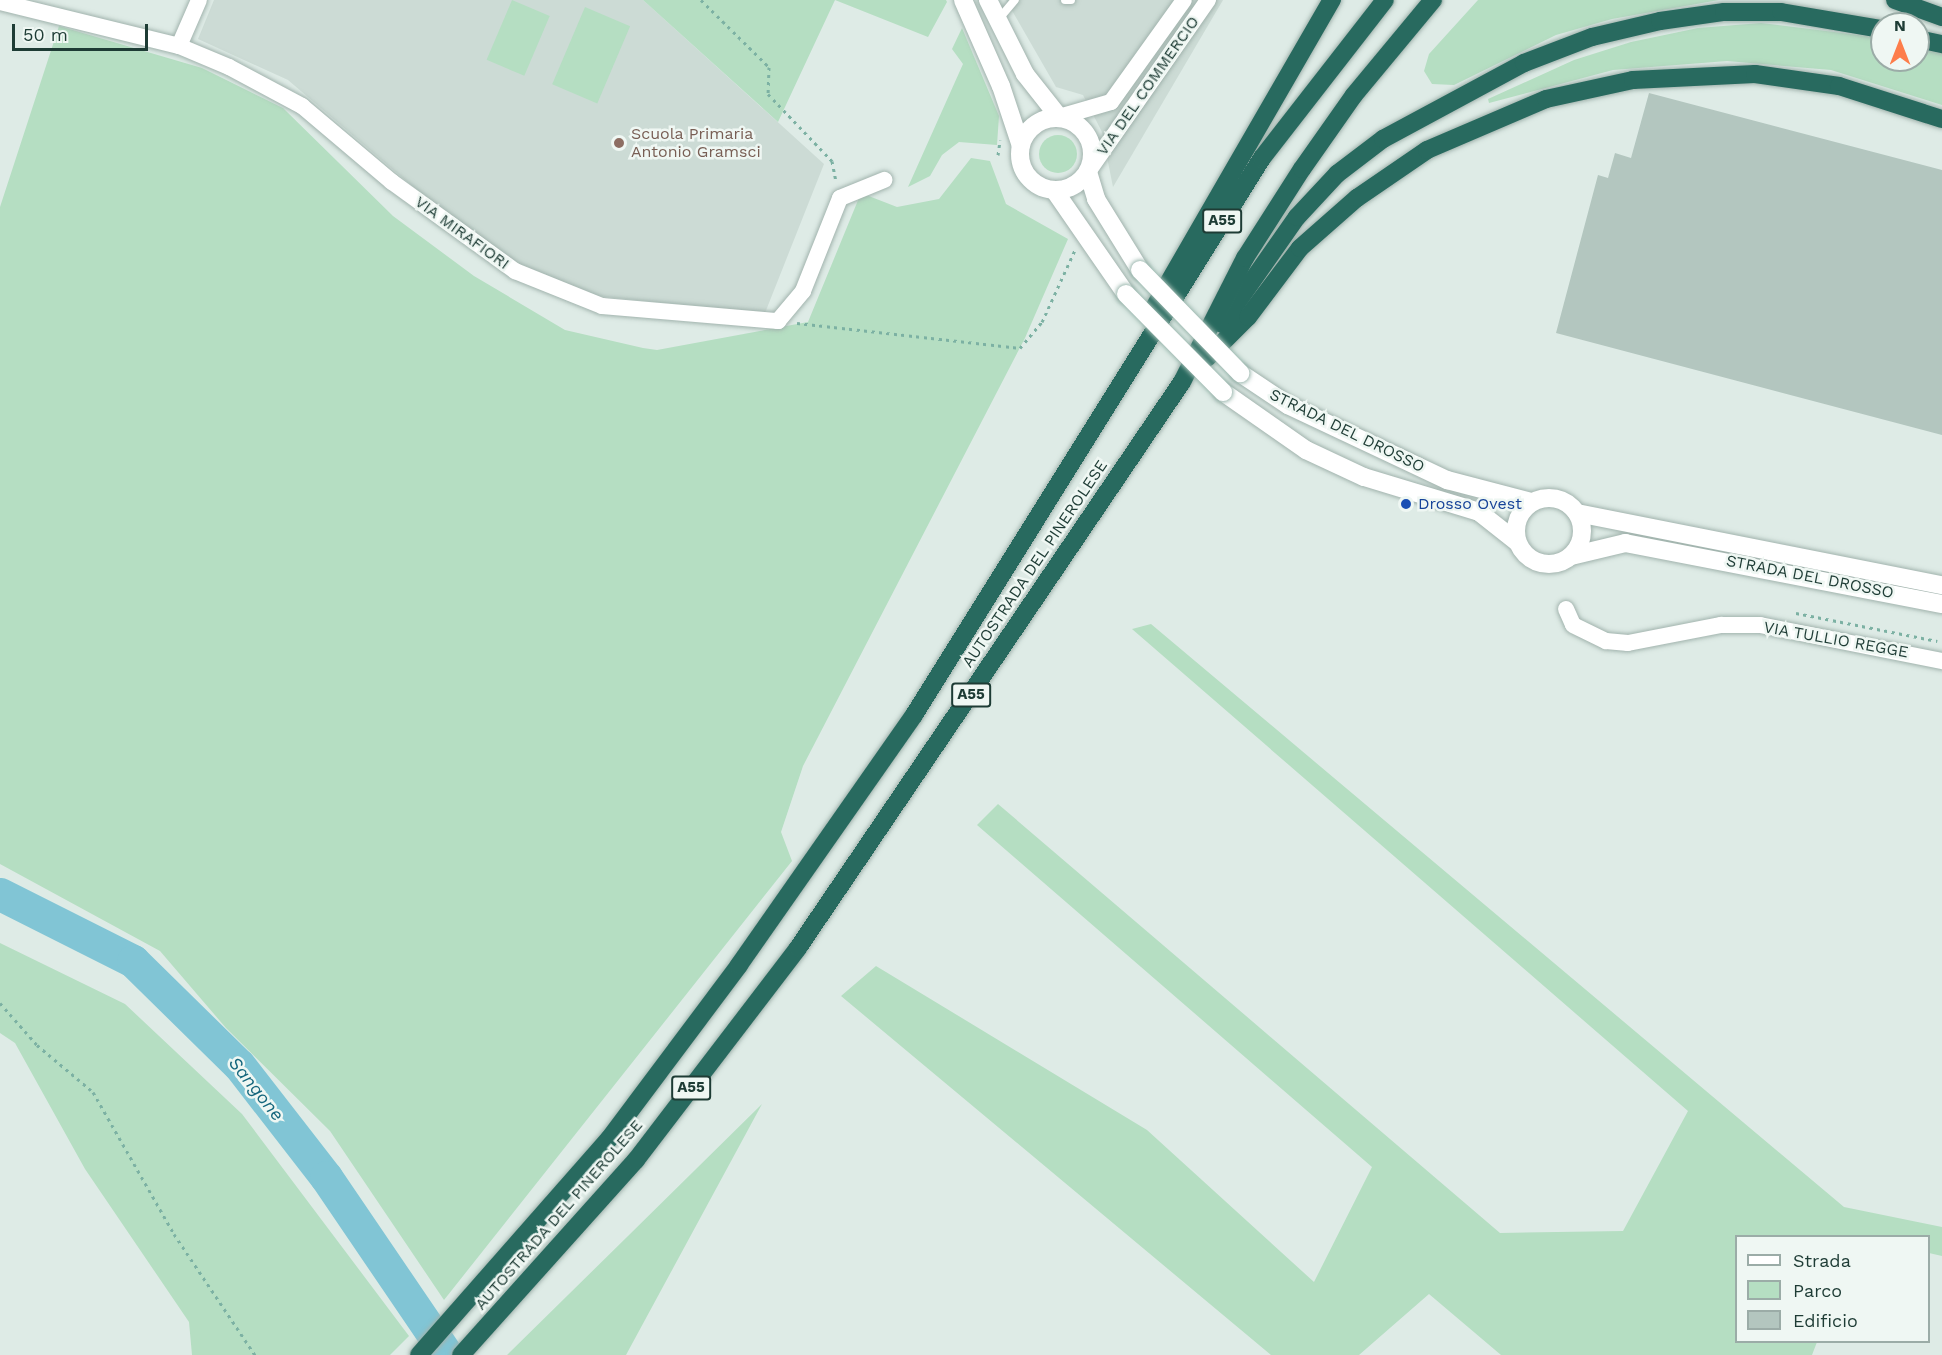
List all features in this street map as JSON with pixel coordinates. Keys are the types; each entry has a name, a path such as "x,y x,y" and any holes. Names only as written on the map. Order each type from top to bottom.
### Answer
{"highway":[{"path":"1076,453 1177,264 1332,0"},
{"name":"AUTOSTRADA DEL PINEROLESE","path":"419,1355 609,1139 753,946 914,715 1262,158 1385,0"},
{"name":"AUTOSTRADA DEL PINEROLESE","path":"461,1355 636,1160 798,948 1182,382 1245,258 1302,170 1354,95 1433,0"},
{"path":"1895,0 1942,17"},
{"path":"1182,382 1318,192 1383,139 1466,92 1558,48 1660,21 1781,12 1870,27"},
{"path":"1182,382 1248,317 1300,248 1357,198 1427,150 1546,99 1633,80 1755,74 1857,90 1942,119"}],"street":[{"path":"178,46 199,0"},
{"path":"963,0 1021,146 1021,162 1029,179 1054,190 1074,186 1088,172 1090,139 1072,121 1059,117 1025,74 988,0"},
{"name":"VIA DEL COMMERCIO","path":"1059,117 1111,102 1184,0"},
{"name":"VIA DEL COMMERCIO","path":"1088,172 1208,0"},
{"name":"VIA MIRAFIORI","path":"0,2 178,46 302,106 392,182 515,271 602,306 778,321"},
{"path":"1021,146 1034,125 1059,117"},
{"name":"STRADA DEL DROSSO","path":"1088,172 1096,199 1140,270 1240,373 1288,405 1447,480 1531,502"},
{"path":"778,321 803,291 840,198 884,180"},
{"name":"STRADA DEL DROSSO","path":"1054,190 1126,294 1223,392 1306,450 1394,488 1479,512 1517,543"},
{"path":"1551,497 1577,513 1582,531 1571,556 1544,564 1527,557 1517,543 1518,516 1531,502 1551,497"},
{"name":"STRADA DEL DROSSO","path":"1577,513 1942,585"},
{"name":"STRADA DEL DROSSO","path":"1571,556 1625,543 1942,604"},
{"name":"VIA TULLIO REGGE","path":"1566,609 1573,625 1606,641 1628,643 1721,625 1760,625 1942,661"}],"lane":[{"path":"998,21 1015,0"},
{"path":"1065,0 1071,0"}],"path":[{"path":"701,0 769,67 768,94 832,161 840,198"},
{"path":"778,321 1020,348 1042,322 1078,244 1086,238"},
{"path":"0,1004 37,1045 93,1092 174,1234 255,1355"}],"shaded area":[{"name":"Scuola Primaria Antonio Gramsci","path":"214,0 643,0 824,164 765,313 597,296 517,264 417,190 288,80 198,39"},
{"path":"1006,0 1223,0 1113,187 1102,132 1083,95 1056,87"}],"green space":[{"path":"512,0 550,16 524,76 487,60"},
{"path":"643,0 835,0 778,122"},
{"path":"835,0 946,0 947,2 928,37"},
{"path":"1478,0 1719,0 1612,19 1556,35 1454,85 1432,84 1424,71 1429,54"},
{"path":"585,7 630,26 597,103 552,84"},
{"path":"1761,23 1870,37 1870,72 1930,72 1930,49 1942,52 1942,105 1831,70 1727,61 1613,70 1489,103 1488,99 1574,60 1631,42 1698,28"},
{"path":"59,26 202,68 283,108 393,216 474,276 565,330 643,348 657,350 808,322 861,193 897,207 939,199 971,158 990,161 1006,204 1068,239 1025,338 803,766 781,832 792,861 444,1300 330,1131 226,1028 160,951 0,864 0,207"},
{"path":"962,28 999,116 997,145 959,142 942,155 930,176 908,187 963,64 952,49"},
{"path":"1058,135 1071,141 1077,154 1071,167 1058,173 1045,167 1039,154 1045,141"},
{"path":"1151,624 1844,1207 1942,1227 1942,1256 1930,1253 1930,1235 1735,1235 1735,1343 1817,1343 1812,1355 1501,1355 1429,1294 1359,1355 1271,1355 841,996 876,966 1147,1130 1314,1282 1372,1167 977,825 998,804 1500,1233 1623,1231 1688,1111 1132,629"},
{"path":"0,943 125,1004 242,1114 409,1336 390,1355 192,1355 189,1322 85,1169 15,1043 0,1033"},
{"path":"762,1104 626,1355 507,1355 628,1236"}],"building":[{"path":"1649,93 1942,170 1942,435 1556,333 1598,175 1608,178 1615,153 1631,158"}],"waterway":[{"name":"Sangone","path":"0,894 133,961 239,1065 326,1177 447,1355"}],"place":[{"name":"Scuola Primaria Antonio Gramsci","path":"619,143"},
{"name":"Drosso Ovest","path":"1406,504"}]}
